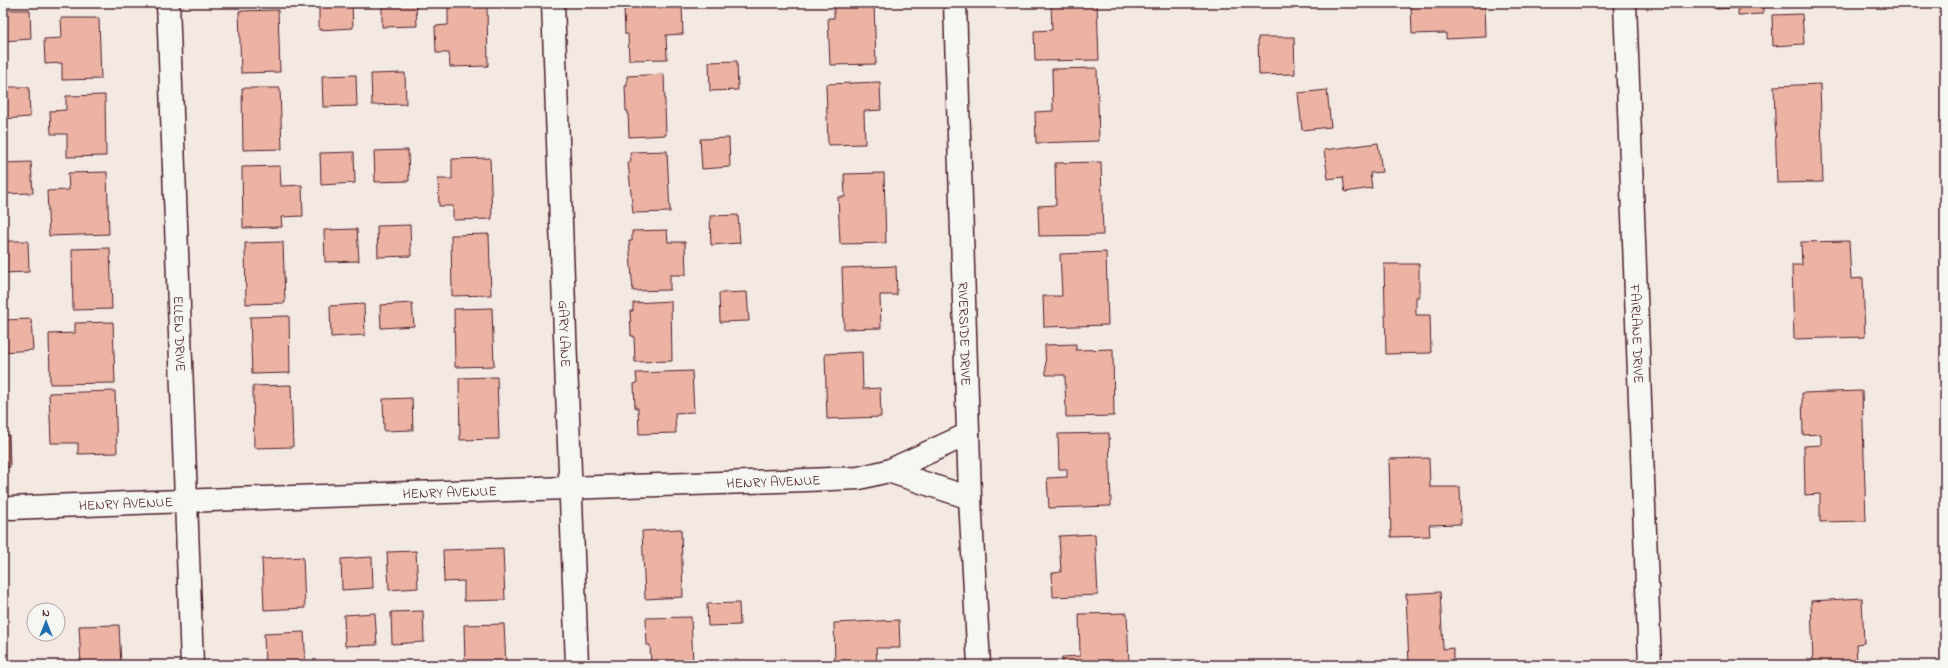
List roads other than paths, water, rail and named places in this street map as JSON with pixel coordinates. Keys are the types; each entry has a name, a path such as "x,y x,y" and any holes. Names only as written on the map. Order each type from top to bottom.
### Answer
{"street":[{"name":"ELLEN DRIVE","path":"168,3 192,665"},
{"name":"GARY LANE","path":"553,3 577,665"},
{"name":"RIVERSIDE DRIVE","path":"955,3 968,380 970,498 979,665"},
{"name":"FAIRLANE DRIVE","path":"1625,3 1650,665"},
{"name":"HENRY AVENUE","path":"11,508 185,500 571,489 859,478 888,471 968,434"},
{"path":"888,471 970,498"}]}
